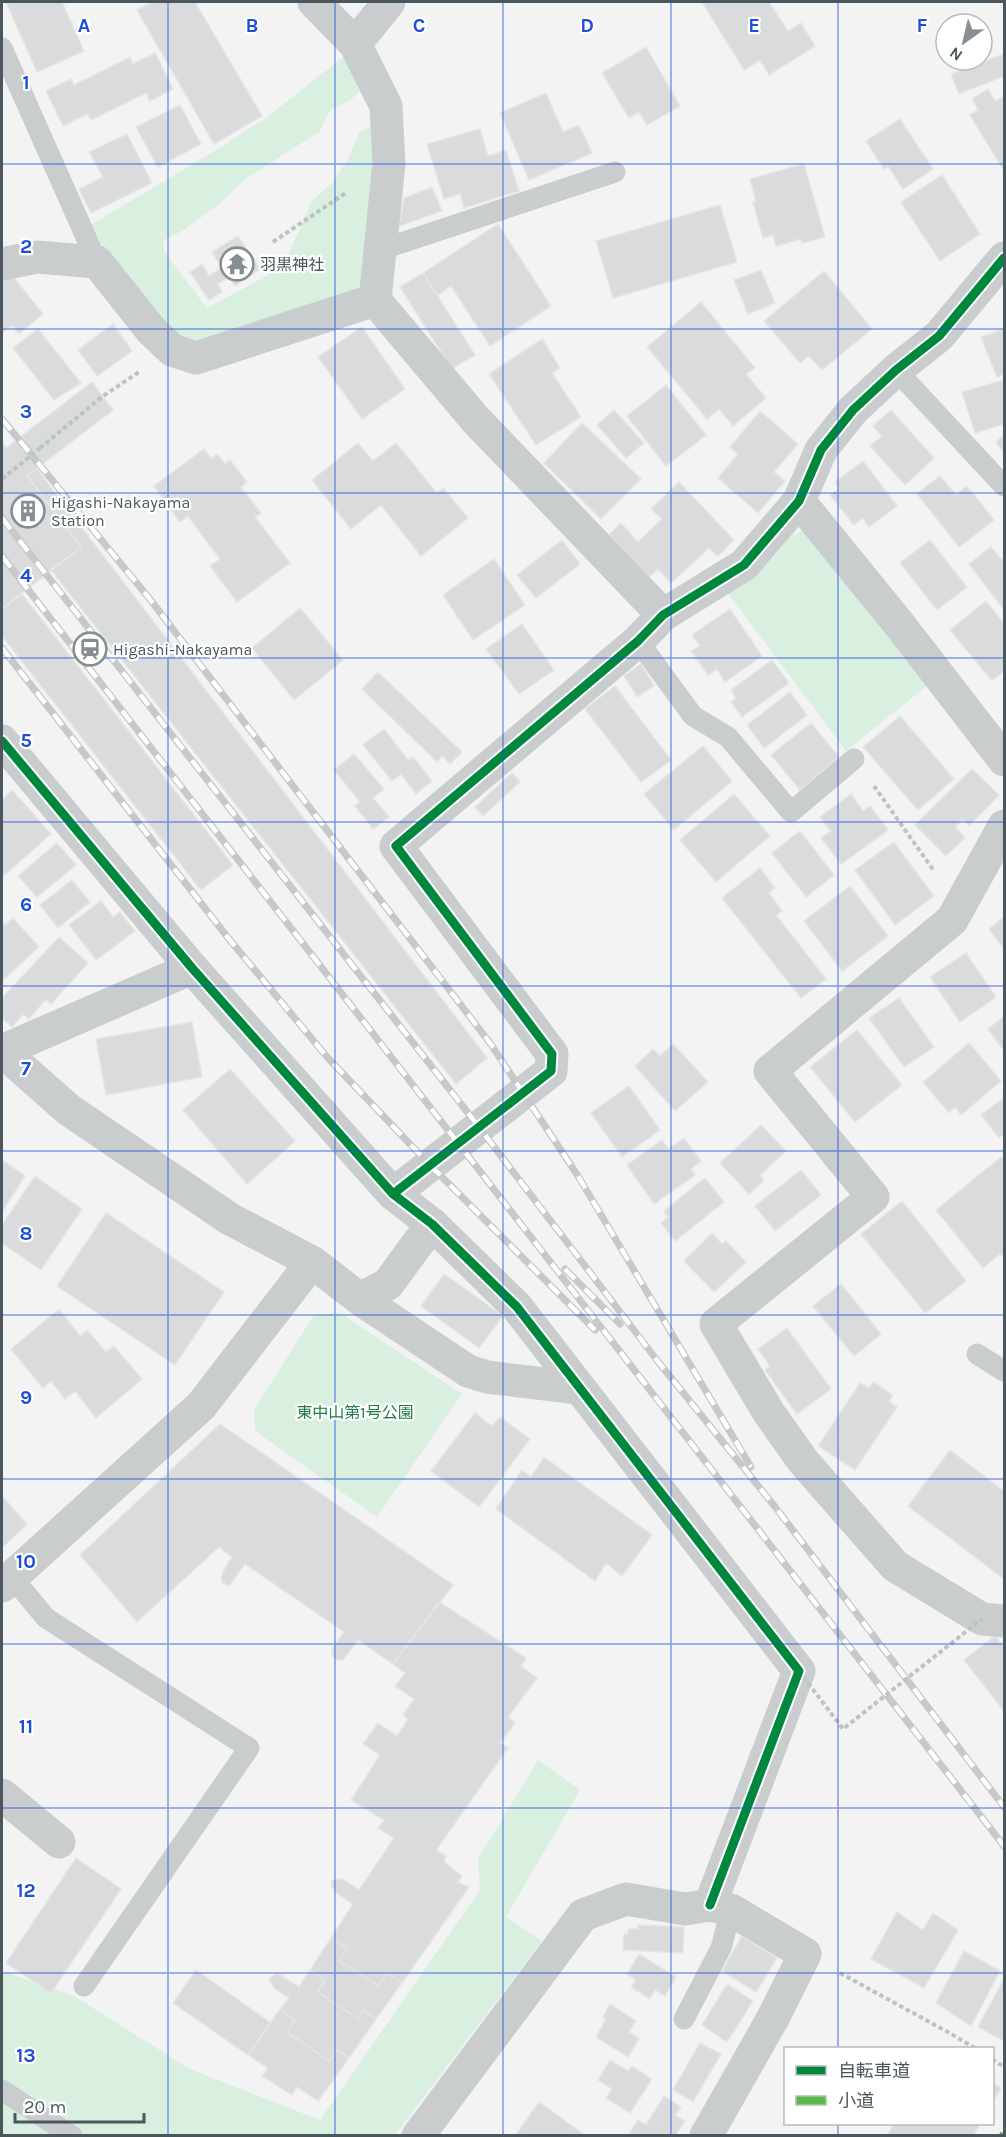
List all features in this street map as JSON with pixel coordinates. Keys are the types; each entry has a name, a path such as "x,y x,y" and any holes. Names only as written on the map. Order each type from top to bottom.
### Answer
{"street":[{"path":"314,2 355,44 386,106 389,163 375,300 476,420 663,615"},
{"path":"355,44 389,2"},
{"path":"2,264 38,257 97,262 151,330 172,350 196,358 375,300"},
{"path":"393,1194 551,1071 552,1054 396,846 638,641 663,615 744,565 799,501 821,450 853,410 896,370 939,336 1005,258"},
{"path":"799,501 1005,760"},
{"path":"2,741 192,968 393,1194 432,1224 517,1307 799,1671 721,1907"},
{"path":"993,1620 895,1566 803,1461 769,1413 716,1324 873,1197 770,1071 952,920 1005,826"},
{"path":"192,968 2,1051 69,1110 230,1219 312,1262 360,1299 468,1371 487,1377 579,1388"},
{"path":"360,1299 388,1284 432,1224"},
{"path":"7,1581 201,1406 312,1262"},
{"path":"2,1795 59,1842"},
{"path":"418,2135 583,1915 626,1899 685,1909 721,1907 805,1954 773,2018 706,2136"}],"lane":[{"path":"2,48 97,262"},
{"path":"380,250 615,172"},
{"path":"896,370 1005,486"},
{"path":"638,641 693,716 728,737 791,812 855,759"},
{"path":"977,1354 1005,1371"},
{"path":"7,1581 46,1617 249,1748 84,1986"},
{"path":"684,2019 721,1948 721,1907"},
{"path":"2,2090 72,2136"}],"path":[{"path":"273,242 389,163"},
{"path":"2,479 103,396"},
{"path":"855,759 959,906"},
{"path":"799,1671 843,1729 993,1620"},
{"path":"805,1954 972,2047"}],"green space":[{"path":"342,58 353,61 368,84 349,101 330,110 320,131 243,181 218,205 182,231 164,240 164,251 207,308 268,275 289,253 312,201 331,184 348,159 360,131 375,126 381,133 362,282 357,290 197,341 179,342 107,256 92,224 267,117"},
{"path":"809,528 933,681 846,751 728,594 773,558 789,537"},
{"name":"東中山第1号公園","path":"340,1313 462,1394 377,1517 255,1431 254,1410 314,1315"},
{"path":"538,1760 580,1790 506,1917 542,1941 395,2135 2,2135 2,1971 74,1996 190,2069 320,2120 480,1890 478,1859"}],"building":[{"path":"6,2 62,2 84,51 37,72"},
{"path":"152,2 195,2 262,116 214,144 137,10"},
{"path":"702,2 769,2 788,31 801,23 815,46 769,75 760,60 744,70"},
{"path":"646,47 680,106 647,125 639,112 629,118 602,73"},
{"path":"155,53 173,89 150,101 146,93 91,120 87,114 63,126 46,91 71,79 74,85 130,57 133,64"},
{"path":"1004,54 1004,76 959,94 951,74 994,72 994,58"},
{"path":"988,89 995,101 1004,96 1004,171 970,115 978,110 972,99"},
{"path":"546,93 563,132 579,125 592,153 529,180 500,113"},
{"path":"180,105 201,144 158,167 136,127"},
{"path":"900,119 933,169 903,189 888,166 884,169 866,141"},
{"path":"480,129 488,156 506,150 519,191 464,208 460,194 444,199 427,144"},
{"path":"127,134 152,183 91,213 79,189 103,177 89,152"},
{"path":"804,164 825,237 802,243 801,239 776,246 773,235 763,238 753,202 756,201 750,179"},
{"path":"942,175 980,234 940,261 901,202"},
{"path":"432,187 442,211 399,226 404,198"},
{"path":"720,205 737,262 613,298 596,241"},
{"path":"498,224 551,306 490,346 451,286 437,296 423,273"},
{"path":"238,236 260,269 235,286 229,277 218,284 222,292 209,300 190,272 202,264 209,276 222,267 212,252"},
{"path":"761,270 775,303 748,314 734,280"},
{"path":"824,271 872,329 822,370 809,356 800,363 764,321"},
{"path":"423,273 475,355 452,369 400,287"},
{"path":"11,274 43,314 19,334 12,325 3,332 2,330 2,282"},
{"path":"701,302 755,368 746,374 766,398 733,426 719,409 707,419 647,347"},
{"path":"113,324 132,351 97,376 78,350"},
{"path":"362,327 405,389 362,419 318,357"},
{"path":"38,329 81,383 54,400 13,348"},
{"path":"1004,329 1004,374 997,377 981,337"},
{"path":"542,339 560,368 552,373 581,417 536,445 489,374"},
{"path":"1004,380 1004,424 975,433 962,392"},
{"name":"Higashi-Nakayama Station","path":"92,382 113,410 27,476 81,547 2,609 2,443 6,448"},
{"path":"666,385 706,435 666,466 627,416"},
{"path":"614,410 644,443 626,458 597,425"},
{"path":"891,410 934,458 905,485 870,446 882,436 873,426"},
{"path":"760,411 798,444 774,472 785,481 758,513 718,478 738,454 730,447"},
{"path":"582,423 641,479 601,519 544,463"},
{"path":"1004,435 1004,453 996,442"},
{"path":"358,443 373,461 396,443 437,493 443,488 468,518 421,556 381,505 351,529 312,480"},
{"path":"204,449 211,459 217,454 225,464 230,460 247,482 241,487 261,513 255,517 290,563 237,602 210,566 220,559 188,516 180,522 154,486"},
{"path":"863,461 897,506 869,527 863,518 854,525 830,495 839,489 835,482"},
{"path":"37,469 487,1058 456,1084 51,570 81,547 27,476"},
{"path":"940,476 956,495 967,486 994,520 959,547 917,494"},
{"path":"679,482 734,540 718,556 709,548 671,583 658,569 649,577 609,535 621,523 638,542 662,519 651,509"},
{"path":"562,540 580,564 536,598 517,575"},
{"path":"930,540 967,587 937,610 900,563"},
{"path":"991,547 1002,560 1004,558 1004,610 969,564"},
{"path":"494,559 525,605 473,640 443,595"},
{"path":"21,593 233,865 201,890 2,636 2,609"},
{"path":"986,601 1004,624 1004,671 992,681 950,630"},
{"path":"300,608 343,660 294,700 252,648"},
{"path":"730,609 762,656 725,682 717,669 708,675 691,651 700,646 692,635"},
{"path":"522,624 554,670 519,694 486,649"},
{"path":"772,660 789,683 742,717 731,702 736,698 731,690"},
{"path":"641,664 654,686 637,697 624,676"},
{"path":"378,672 462,752 450,764 442,756 437,762 362,689"},
{"path":"615,686 671,760 641,782 585,709"},
{"path":"790,692 807,715 764,748 747,725"},
{"path":"900,716 954,779 918,810 863,747"},
{"path":"811,723 839,757 800,790 771,755"},
{"path":"384,729 408,760 413,757 432,781 416,794 401,774 392,781 363,745"},
{"path":"703,746 732,781 674,830 644,794"},
{"path":"354,754 384,789 373,798 389,817 373,829 355,806 360,802 334,770"},
{"path":"972,769 999,795 969,826 963,819 955,827 965,838 946,856 915,825"},
{"path":"512,773 520,782 483,816 475,807"},
{"path":"12,790 51,834 2,877 2,800"},
{"path":"734,794 770,836 716,882 680,840"},
{"path":"851,794 863,811 870,806 888,830 841,864 821,838 831,831 820,817"},
{"path":"800,831 834,875 806,897 772,853"},
{"path":"894,842 934,896 895,925 855,870"},
{"path":"57,843 76,865 37,897 18,876"},
{"path":"760,868 775,888 769,893 782,911 776,915 826,979 801,998 722,898"},
{"path":"72,880 90,902 58,928 40,905"},
{"path":"850,886 888,936 842,971 804,921"},
{"path":"101,901 113,917 120,912 135,931 96,960 69,925"},
{"path":"1004,917 1004,949 989,929"},
{"path":"13,918 39,947 2,981 2,922 5,925"},
{"path":"59,937 88,963 51,1004 46,999 29,1019 23,1014 12,1027 2,1018 2,998"},
{"path":"966,953 996,997 960,1022 930,977"},
{"path":"899,998 934,1047 904,1067 869,1018"},
{"path":"1004,1016 1004,1051 988,1029"},
{"path":"192,1022 202,1077 106,1095 96,1039"},
{"path":"857,1030 902,1085 855,1122 810,1067"},
{"path":"969,1043 1001,1081 961,1115 955,1107 949,1113 923,1082"},
{"path":"673,1044 708,1082 675,1111 635,1066 653,1049 660,1056"},
{"path":"230,1069 295,1141 247,1184 183,1110"},
{"path":"629,1086 660,1130 622,1157 591,1113"},
{"path":"1004,1098 1004,1134 999,1138 981,1115"},
{"path":"761,1125 786,1151 760,1175 764,1180 749,1194 720,1163"},
{"path":"684,1138 701,1161 691,1169 695,1175 654,1204 627,1165 662,1140 668,1149"},
{"path":"1001,1157 1004,1160 1004,1257 1000,1254 983,1268 936,1210"},
{"path":"2,1160 25,1176 2,1212"},
{"path":"801,1170 821,1195 775,1231 755,1206"},
{"path":"35,1176 82,1209 41,1270 2,1243 2,1225"},
{"path":"705,1178 724,1202 675,1241 661,1223 668,1217 664,1211"},
{"path":"902,1201 966,1281 925,1313 861,1234"},
{"path":"106,1213 224,1292 175,1365 57,1286"},
{"path":"712,1233 722,1244 726,1241 746,1262 714,1292 684,1261"},
{"path":"444,1274 503,1316 479,1348 421,1306"},
{"path":"841,1284 881,1334 854,1356 813,1306"},
{"path":"59,1309 80,1336 87,1330 106,1352 114,1346 142,1379 96,1418 75,1391 65,1399 51,1381 43,1388 11,1349"},
{"path":"787,1328 831,1389 797,1414 765,1370 770,1366 758,1349"},
{"path":"873,1382 893,1395 889,1402 897,1407 855,1470 818,1446 860,1383 869,1388"},
{"path":"475,1413 492,1426 500,1417 530,1439 479,1507 431,1471"},
{"path":"220,1424 453,1585 393,1664 358,1640 343,1660 337,1660 332,1656 333,1647 344,1632 245,1564 229,1586 223,1583 221,1578 232,1557 219,1547 137,1622 80,1555"},
{"path":"950,1450 1004,1491 1004,1579 908,1506"},
{"path":"544,1457 652,1535 622,1576 606,1563 595,1581 496,1509 522,1470 531,1477"},
{"path":"2,1496 27,1524 2,1548"},
{"path":"439,1602 526,1658 521,1666 537,1678 508,1717 515,1723 500,1743 508,1748 436,1850 446,1856 444,1862 462,1876 458,1882 469,1887 402,1983 387,1973 379,1986 339,1961 348,1948 331,1938 353,1904 336,1893 331,1881 343,1879 359,1890 394,1838 378,1828 384,1820 351,1800 380,1755 363,1744 378,1723 397,1736 408,1719 403,1715 414,1699 395,1686 405,1673 393,1664"},
{"path":"995,1636 1002,1645 1004,1643 1004,1711 964,1660"},
{"path":"76,1858 121,1889 51,1993 6,1963"},
{"path":"897,1912 923,1930 933,1913 958,1930 924,1988 871,1959"},
{"path":"638,1925 684,1927 683,1953 623,1950 624,1934 628,1934 628,1929 638,1929"},
{"path":"742,1936 777,1958 756,1992 722,1971"},
{"path":"331,1938 348,1948 339,1961 379,1986 387,1973 402,1983 376,2019 363,2010 358,2019 318,1992 325,1980 310,1970"},
{"path":"964,1951 1000,1971 971,2026 936,2003"},
{"path":"639,1954 676,1977 665,1996 655,1990 650,1999 631,1987 636,1980 627,1974"},
{"path":"196,1970 271,2023 248,2055 173,2003"},
{"path":"310,1970 325,1980 318,1992 358,2019 363,2010 376,2019 349,2058 337,2049 329,2061 287,2032 295,2020 280,2009 289,1998 274,1988 269,1979 277,1973 299,1987"},
{"path":"1004,1979 1004,2041 978,2027"},
{"path":"727,1984 753,2001 727,2042 702,2025"},
{"path":"610,2004 636,2021 629,2032 639,2038 628,2057 596,2037 606,2019 603,2017"},
{"path":"280,2009 295,2020 287,2032 329,2061 337,2049 349,2058 318,2101 297,2087 292,2095 262,2076 268,2068 248,2055"},
{"path":"700,2043 721,2054 693,2102 673,2090"},
{"path":"610,2060 628,2071 632,2066 652,2079 630,2113 606,2098 612,2089 598,2080"},
{"path":"994,2084 1001,2088 994,2099"},
{"path":"664,2096 681,2107 675,2115 685,2121 675,2136 636,2136 630,2132 638,2120 646,2125"},
{"path":"539,2102 586,2136 515,2136"},
{"path":"893,2125 979,2125 973,2136 887,2136"}],"railway":[{"path":"2,419 149,598 490,1043 578,1176 751,1467"},
{"path":"2,518 479,1127 656,1359 776,1508 1004,1807"},
{"path":"2,556 1004,1846"},
{"path":"2,648 229,939 327,1057 430,1165 595,1330"},
{"path":"565,1269 620,1324"}],"cycle path":[{"path":"393,1194 551,1071 552,1054 396,846 638,641 663,615 744,565 799,501 821,450 853,410 896,370 939,336 1004,258"},
{"path":"2,741 192,968 393,1194 432,1224 517,1307 799,1671 710,1905"}],"place":[{"name":"羽黒神社","path":"237,264"},
{"name":"Higashi-Nakayama Station","path":"28,511"},
{"name":"Higashi-Nakayama","path":"90,649"}]}
